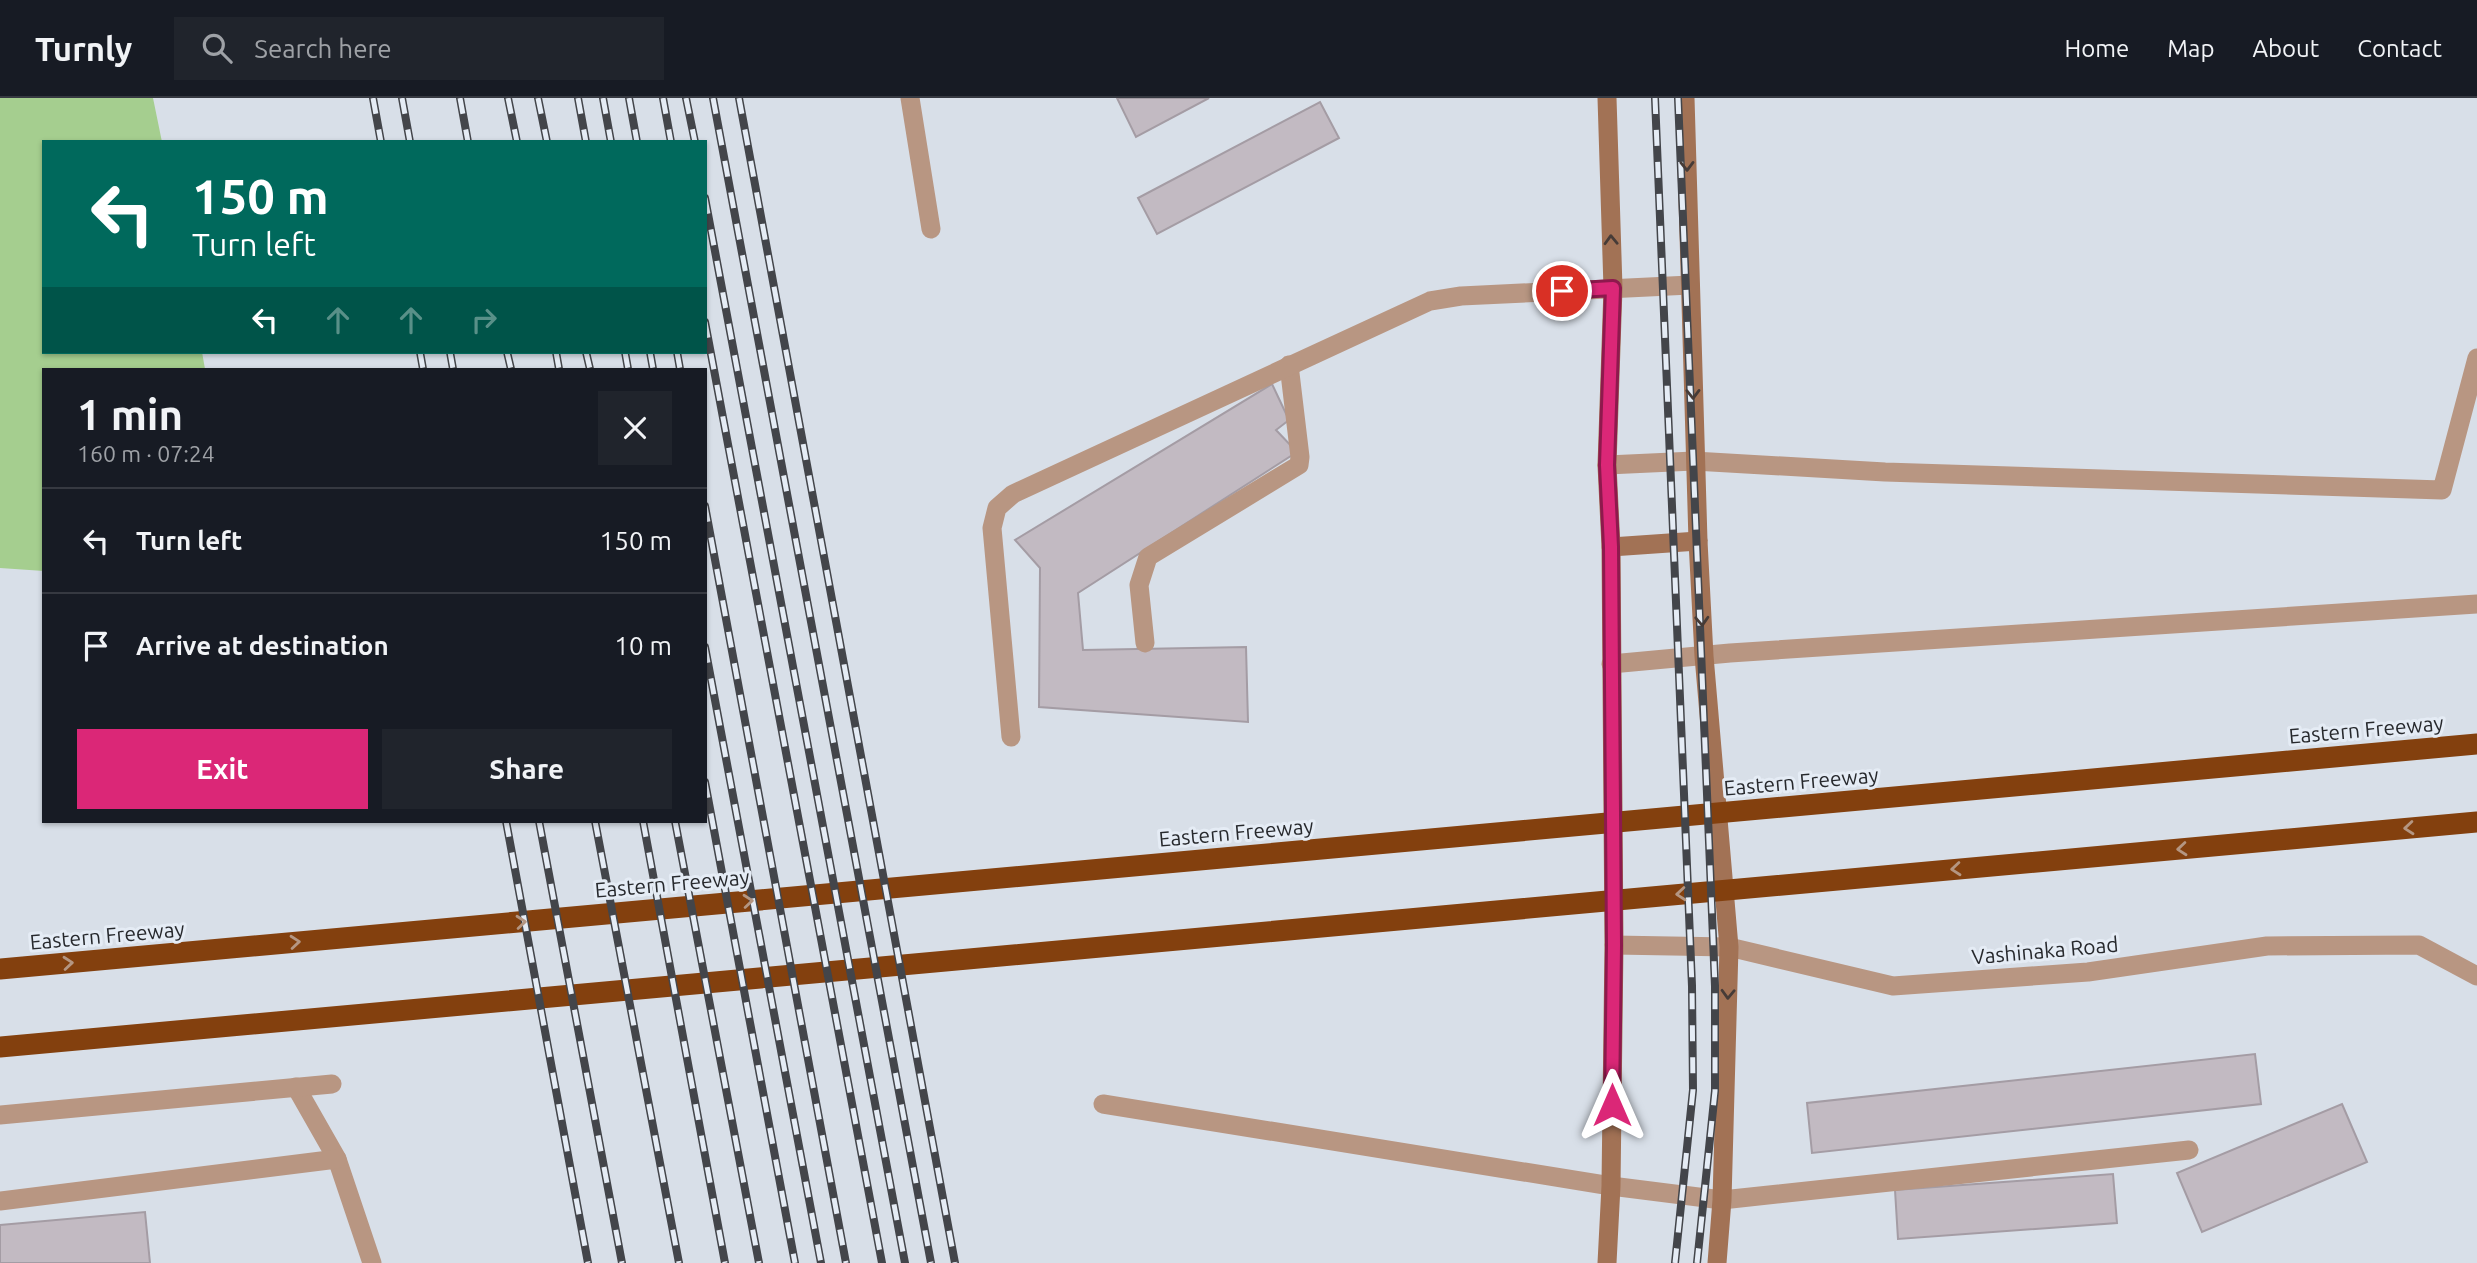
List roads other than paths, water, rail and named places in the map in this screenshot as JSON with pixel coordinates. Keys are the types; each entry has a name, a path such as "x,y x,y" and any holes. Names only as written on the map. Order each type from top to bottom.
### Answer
{"highway":[{"name":"Eastern Freeway","path":"0,969 2477,744"},
{"path":"0,1047 2477,822"}],"main road":[{"path":"1606,98 1613,288 1607,465 1611,547 1614,945 1611,1186 1607,1263"},
{"path":"1685,98 1698,541 1704,656 1729,947 1722,1200 1717,1263"},
{"path":"1611,547 1698,541"}],"street":[{"path":"910,98 931,229"},
{"path":"1011,737 992,528 997,508 1013,494 1430,301 1461,296 1690,285"},
{"path":"1607,465 1694,461 1885,472 2442,490 2477,358"},
{"path":"1145,643 1139,584 1148,557 1299,465 1289,365"},
{"path":"1611,664 2477,604"},
{"name":"Vashinaka Road","path":"1614,945 1729,947 1893,986 2088,972 2267,946 2419,945 2477,976"},
{"path":"0,1115 332,1084"},
{"path":"296,1087 337,1159 372,1263"},
{"path":"1103,1104 1611,1186 1722,1200 2189,1150"},
{"path":"0,1201 337,1159"}],"railway":[{"path":"373,98 381,140"},
{"path":"402,98 410,140"},
{"path":"460,98 468,140"},
{"path":"508,98 517,140"},
{"path":"538,98 547,140"},
{"path":"578,98 586,140"},
{"path":"603,98 611,140"},
{"path":"629,98 637,140"},
{"path":"663,98 671,140"},
{"path":"686,98 695,140"},
{"path":"713,98 931,1263"},
{"path":"739,98 955,1263"},
{"path":"1655,98 1692,986 1693,1090 1675,1263"},
{"path":"1678,98 1715,986 1715,1091 1697,1263"},
{"path":"707,209 905,1263"},
{"path":"707,333 882,1263"},
{"path":"420,354 423,368"},
{"path":"450,354 453,368"},
{"path":"507,354 511,368"},
{"path":"556,354 559,368"},
{"path":"586,354 590,368"},
{"path":"625,354 628,368"},
{"path":"650,354 653,368"},
{"path":"677,354 680,368"},
{"path":"707,517 846,1263"},
{"path":"707,658 821,1263"},
{"path":"707,793 795,1263"},
{"path":"506,823 588,1263"},
{"path":"539,823 622,1263"},
{"path":"595,823 679,1263"},
{"path":"643,823 725,1263"},
{"path":"675,823 759,1263"}]}
